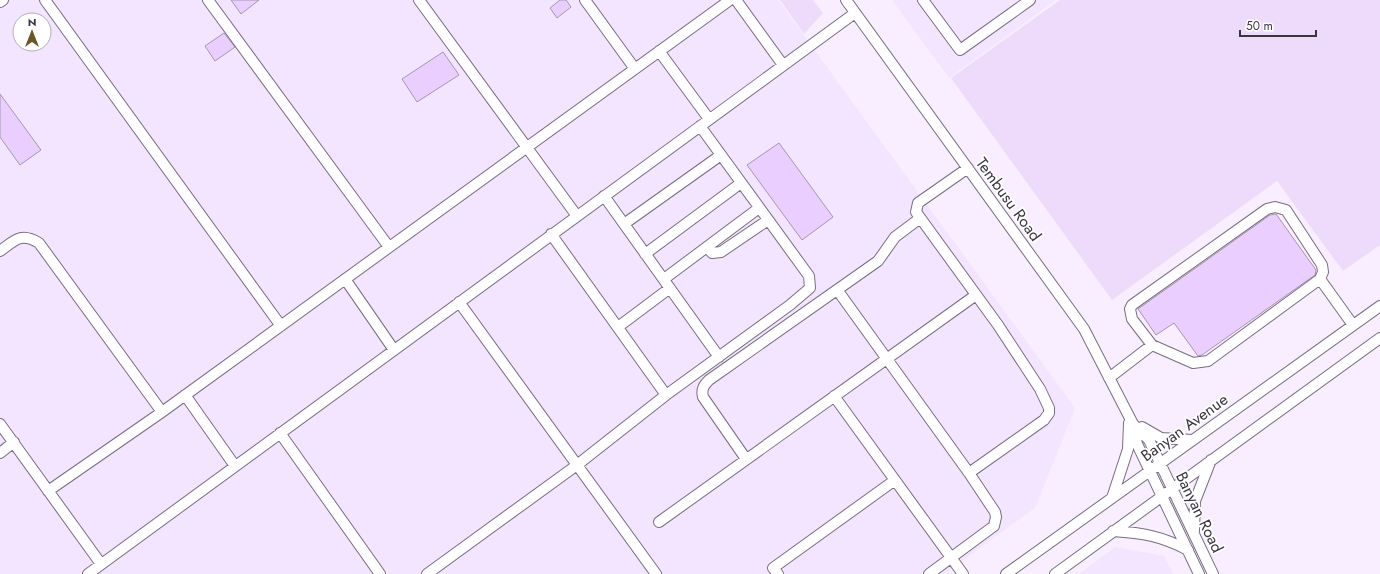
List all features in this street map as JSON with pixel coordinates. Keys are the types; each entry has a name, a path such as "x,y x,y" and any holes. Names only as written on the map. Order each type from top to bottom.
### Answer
{"street":[{"path":"45,0 281,326"},
{"path":"208,0 389,247"},
{"path":"419,0 577,216"},
{"path":"585,0 635,69"},
{"path":"48,491 162,412 730,0"},
{"path":"736,0 783,65"},
{"name":"Tembusu Road","path":"846,0 1084,329 1131,421 1137,444 1150,470"},
{"path":"923,0 960,50 1030,0"},
{"path":"88,574 856,13"},
{"path":"659,51 709,119"},
{"path":"427,574 577,465 810,288 809,276 700,126"},
{"path":"624,224 721,155"},
{"path":"968,168 918,203 916,212 919,219 976,295 1040,389 1049,408 1049,413 1044,420 969,473"},
{"path":"645,254 741,183"},
{"path":"604,196 719,357"},
{"path":"1280,207 1286,210 1322,265 1323,272 1320,279 1208,361 1193,363 1152,345 1132,319 1130,309 1132,305 1267,210 1280,207"},
{"path":"664,279 759,208"},
{"path":"746,459 703,397 702,392 704,386 709,380 838,291 878,261 895,237 919,219"},
{"path":"707,247 712,253 721,252 768,220"},
{"path":"552,234 666,396"},
{"path":"0,251 16,239 29,238 39,242 162,412"},
{"path":"345,279 394,350"},
{"path":"1320,279 1353,325"},
{"path":"618,327 670,288"},
{"path":"838,291 969,473 995,512 996,522 994,526 929,574"},
{"path":"659,522 976,295"},
{"path":"459,302 656,574"},
{"name":"Banyan Avenue","path":"1006,574 1380,306"},
{"path":"1055,574 1380,338"},
{"path":"1109,378 1152,345"},
{"path":"185,395 235,466"},
{"path":"834,396 963,574"},
{"path":"1112,498 1128,449 1131,421 1162,438 1192,440"},
{"name":"Tembusu Road","path":"1131,421 1149,440 1160,463"},
{"path":"0,424 101,564"},
{"path":"280,433 380,574"},
{"path":"0,453 14,442"},
{"path":"1194,535 1195,501 1211,460"},
{"name":"Banyan Road","path":"1160,463 1213,574"},
{"name":"Banyan Road","path":"1150,470 1199,574"},
{"path":"778,574 773,568 895,480"},
{"path":"1113,531 1143,533 1157,536 1188,550"}],"shaded area":[{"path":"0,0 778,0 1075,408 1035,508 944,574 0,574"},
{"path":"780,0 813,0 823,13 804,34"},
{"path":"892,0 1056,0 949,78"},
{"path":"1060,0 1380,0 1380,245 1343,271 1277,181 1112,300 951,78"},
{"path":"1115,547 1164,556 1173,574 1079,574"}],"building":[{"path":"231,0 259,0 241,14"},
{"path":"560,0 566,0 571,7 557,18 550,8"},
{"path":"224,33 235,47 215,61 205,46"},
{"path":"443,52 459,75 417,102 402,79"},
{"path":"0,94 41,150 20,165 0,137"},
{"path":"779,143 833,217 802,240 747,165"},
{"path":"1276,214 1316,270 1315,275 1202,355 1198,356 1174,323 1156,335 1138,309 1270,215"}]}
